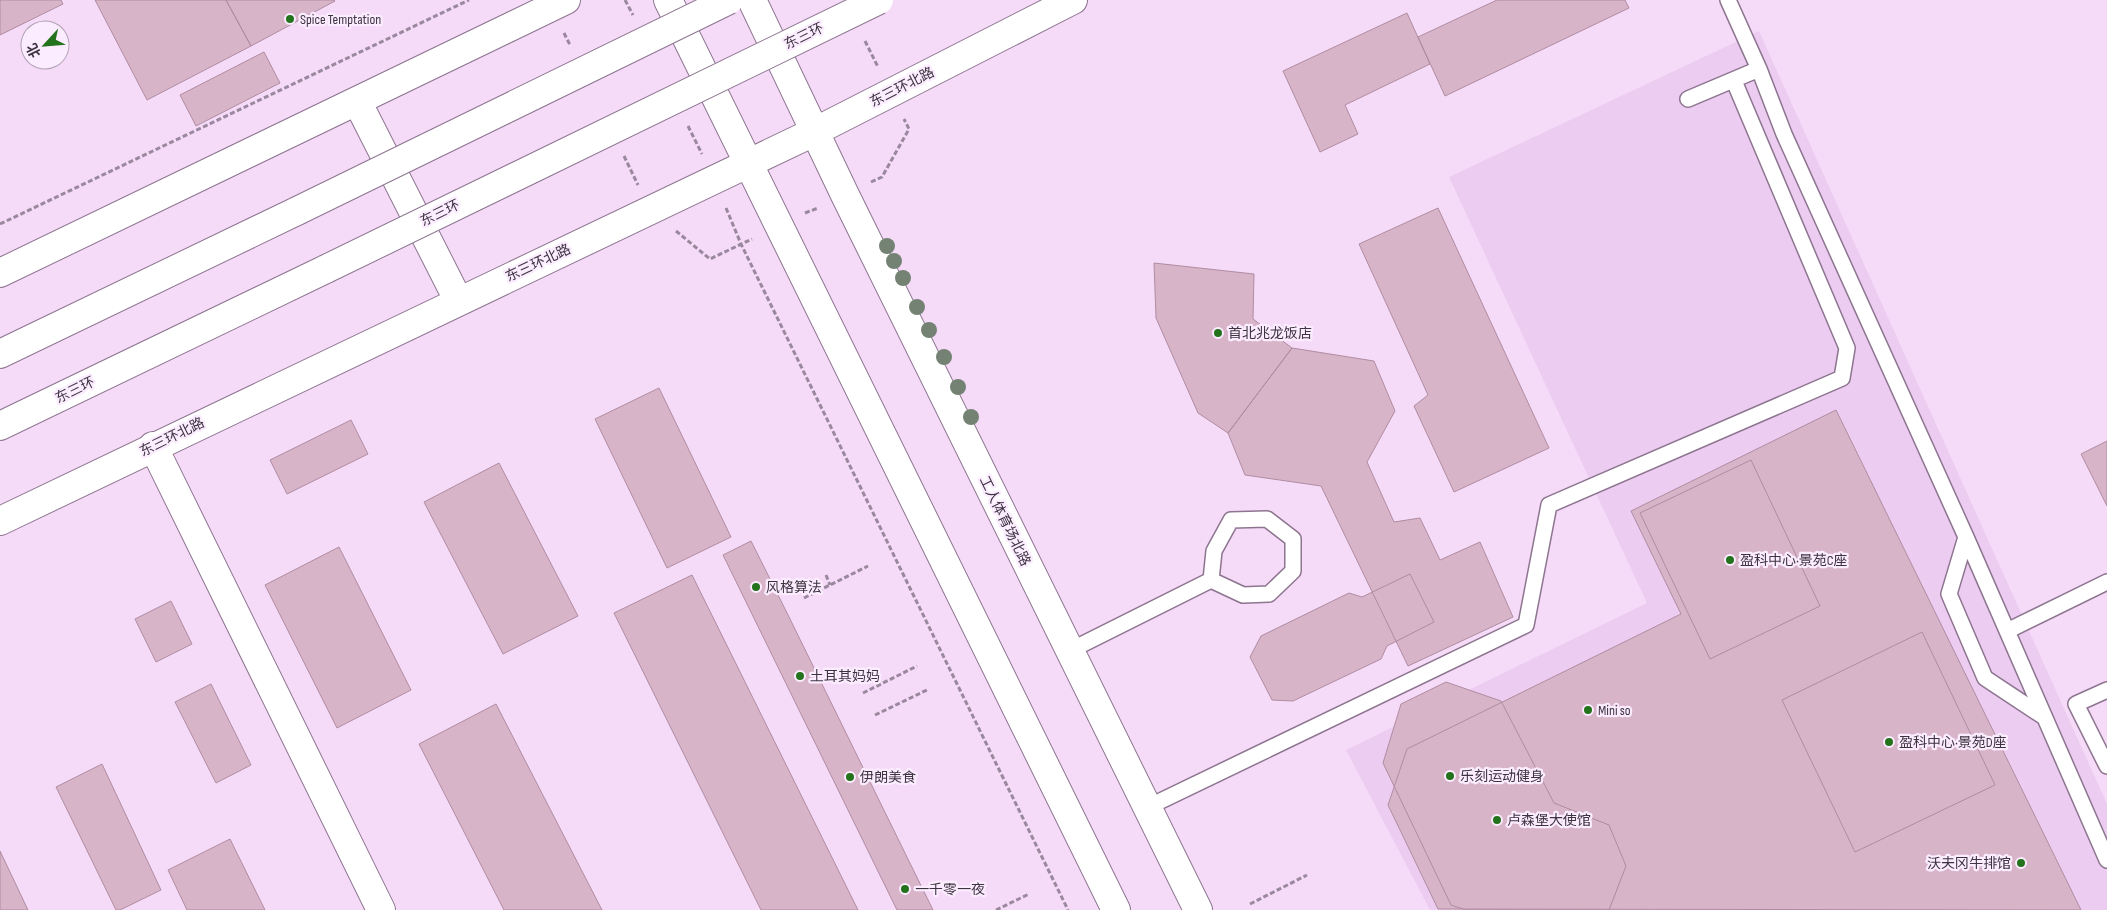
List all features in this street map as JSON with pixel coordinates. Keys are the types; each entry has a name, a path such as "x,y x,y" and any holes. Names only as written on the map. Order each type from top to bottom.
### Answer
{"main road":[{"path":"0,273 566,0"},
{"path":"668,0 1116,910"},
{"path":"0,354 729,0"},
{"name":"工人体育场北路","path":"752,0 814,132 1198,910"},
{"name":"东三环","path":"0,426 879,0"},
{"name":"东三环北路","path":"0,521 152,446 814,132 1073,0"},
{"path":"356,101 458,300"},
{"path":"152,446 381,910"}],"lane":[{"path":"1728,0 1759,69 1784,134 1966,537 2107,860"},
{"path":"1688,99 1759,69"},
{"path":"1146,808 1526,625 1549,505 1842,378 1847,348 1734,81"},
{"path":"1267,519 1293,539 1293,572 1269,594 1243,595 1210,580 1214,551 1231,520 1267,519"},
{"path":"1966,537 1949,594 1985,678 2044,717"},
{"path":"1069,651 1210,580"},
{"path":"2007,631 2107,582"},
{"path":"2107,690 2076,704 2107,766"}],"path":[{"path":"0,224 469,0"},
{"path":"625,0 633,16"},
{"path":"686,123 742,244 1068,910"},
{"path":"650,210 710,259"},
{"path":"804,598 868,566"},
{"path":"826,575 830,585"},
{"path":"863,693 917,666"},
{"path":"875,716 928,689"},
{"path":"1250,904 1307,874"},
{"path":"996,910 1029,894"}],"shaded area":[{"path":"1759,31 2107,804 2107,910 1430,910 1346,750 1647,603 1449,177"}],"building":[{"path":"0,0 61,0 63,4 30,20 20,20 20,25 0,35"},
{"path":"95,0 226,0 251,46 147,100"},
{"path":"226,0 334,0 335,1 251,46"},
{"path":"1497,0 1625,0 1629,8 1445,96 1418,37"},
{"path":"1407,13 1430,64 1345,105 1358,134 1320,152 1283,71"},
{"path":"264,52 280,83 196,126 180,95"},
{"path":"1438,208 1549,448 1454,492 1414,406 1428,395 1359,244"},
{"name":"首北兆龙饭店","path":"1154,263 1254,274 1253,319 1292,348 1228,433 1198,413 1156,318"},
{"path":"1292,348 1374,361 1395,411 1367,462 1394,522 1420,518 1440,560 1480,542 1513,617 1408,666 1321,486 1245,475 1228,433"},
{"path":"659,388 731,537 667,568 595,419"},
{"path":"1836,410 2081,910 1438,909 1388,805 1407,749 1681,614 1631,511"},
{"path":"351,420 368,454 287,494 270,460"},
{"path":"2107,441 2107,506 2081,454"},
{"name":"盈科中心·景苑C座","path":"1751,460 1820,606 1710,659 1640,513"},
{"path":"499,463 578,616 503,654 424,502"},
{"path":"751,541 933,910 897,910 723,555"},
{"path":"339,547 411,690 337,728 265,585"},
{"path":"1410,574 1434,622 1387,646 1381,659 1293,701 1272,700 1250,657 1261,636 1349,593 1362,597"},
{"path":"692,575 858,910 761,910 614,613"},
{"path":"171,601 192,644 156,662 135,619"},
{"name":"盈科中心·景苑D座","path":"1922,632 1995,785 1855,852 1782,700"},
{"path":"1446,682 1501,701 1554,803 1609,825 1626,866 1609,910 1466,910 1451,905 1383,763 1401,704"},
{"path":"211,684 251,765 216,783 175,702"},
{"path":"496,704 602,910 504,910 419,744"},
{"path":"102,764 161,890 120,910 116,910 56,787"},
{"path":"230,839 265,910 187,910 168,870"},
{"path":"0,851 28,910 0,910"}],"place":[{"name":"Spice Temptation","path":"290,19"},
{"name":"首北兆龙饭店","path":"1218,333"},
{"name":"盈科中心·景苑C座","path":"1730,560"},
{"name":"风格算法","path":"756,587"},
{"name":"土耳其妈妈","path":"800,676"},
{"name":"Mini so","path":"1588,710"},
{"name":"盈科中心·景苑D座","path":"1889,742"},
{"name":"乐刻运动健身","path":"1450,776"},
{"name":"伊朗美食","path":"850,777"},
{"name":"卢森堡大使馆","path":"1497,820"},
{"name":"沃夫冈牛排馆","path":"2021,863"},
{"name":"一千零一夜","path":"905,889"}]}
